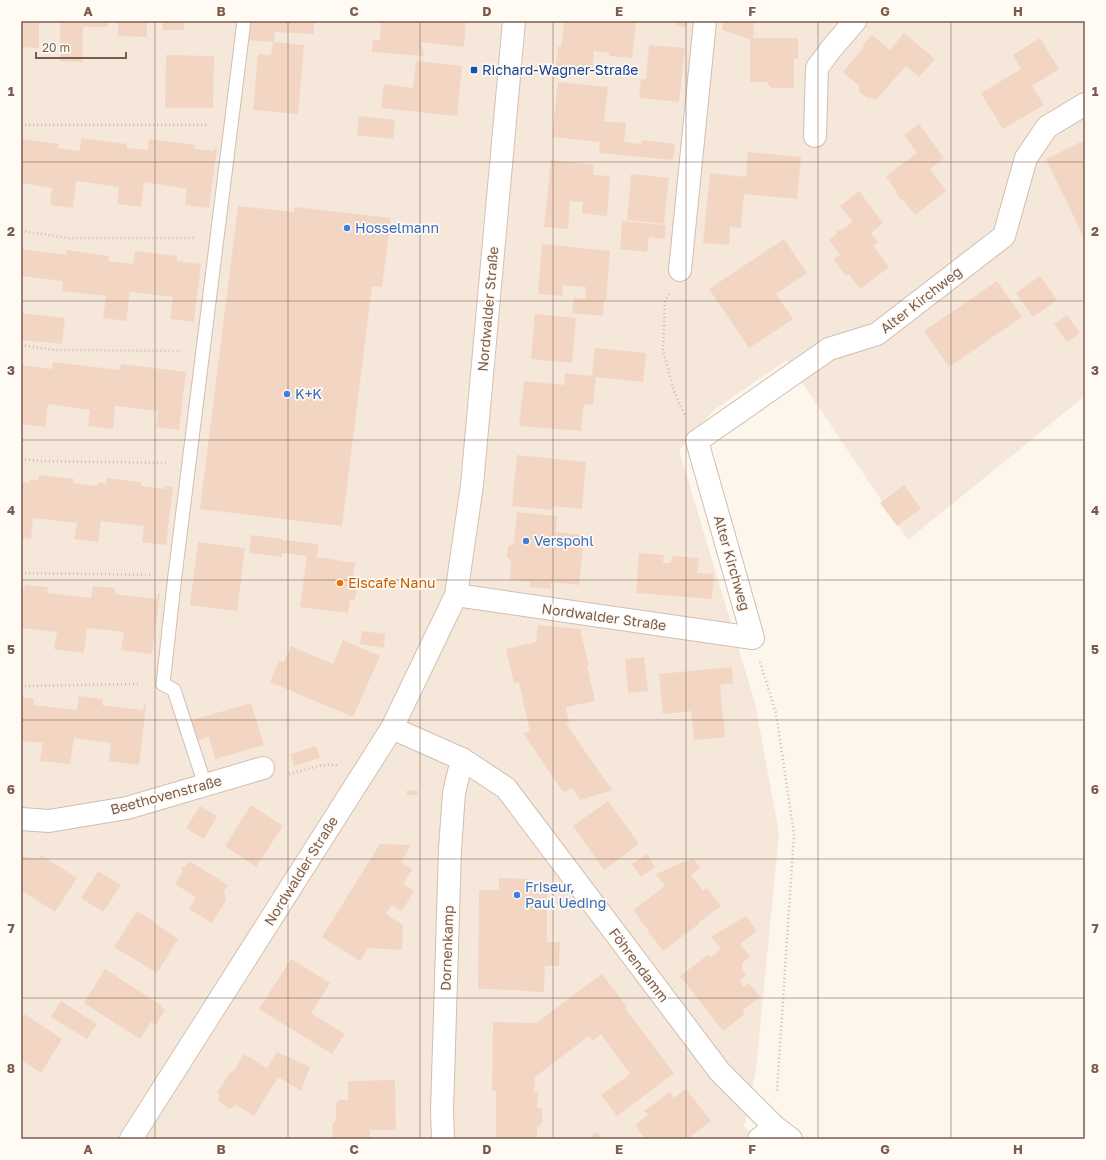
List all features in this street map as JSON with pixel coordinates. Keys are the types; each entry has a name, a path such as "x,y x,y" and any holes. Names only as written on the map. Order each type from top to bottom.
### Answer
{"street":[{"name":"Nordwalder Straße","path":"131,1139 392,728 456,595 472,485 514,21"},
{"path":"680,270 705,21"},
{"path":"815,136 818,68 831,49 855,21"},
{"name":"Alter Kirchweg","path":"753,638 697,441 829,349 877,334 1004,236 1026,158 1047,127 1085,104"},
{"name":"Nordwalder Straße","path":"456,595 753,638"},
{"name":"Föhrendamm","path":"392,728 462,759 506,788 720,1072 775,1135"},
{"name":"Dornenkamp","path":"443,1139 442,1111 450,850 454,793 462,759"},
{"name":"Beethovenstraße","path":"21,819 49,821 127,808 263,768"}],"lane":[{"path":"205,785 174,690 163,684 175,575 244,21"}],"path":[{"path":"21,124 231,125"},
{"path":"21,231 69,238 217,239"},
{"path":"680,270 665,302 663,350 674,392 697,441"},
{"path":"21,345 55,350 204,351"},
{"path":"21,459 40,461 190,463"},
{"path":"21,573 175,575"},
{"path":"753,638 776,713 794,834 775,1135"},
{"path":"21,686 163,684"},
{"path":"263,768 282,776 323,765 367,767"}],"shaded area":[{"path":"21,21 1085,21 1085,396 908,540 787,360 714,410 679,450 755,703 779,833 756,1070 744,1126 756,1139 21,1139"}],"building":[{"path":"21,21 39,23 39,48 21,47"},
{"path":"60,21 108,21 108,27 83,27 82,62 60,61"},
{"path":"118,21 147,21 147,37 118,36"},
{"path":"162,21 184,21 184,30 163,30"},
{"path":"248,21 314,21 314,34 275,32 274,42 304,45 298,114 253,110 258,54 271,55 273,42 246,40"},
{"path":"381,21 466,21 464,47 421,42 424,56 372,52 373,40 380,40"},
{"path":"564,21 636,21 632,58 609,56 609,53 594,51 592,70 556,66 558,46 561,47"},
{"path":"677,21 687,21 687,27 676,26"},
{"path":"723,21 754,21 753,38 798,38 798,59 794,59 794,88 772,88 766,82 750,82 750,39 722,30"},
{"path":"904,33 935,59 919,77 906,66 876,100 873,98 867,98 860,92 859,86 843,72 872,35 890,50"},
{"path":"1040,38 1059,69 1032,86 1044,105 1003,129 981,93 1021,69 1013,55"},
{"path":"649,45 685,48 679,102 639,98 641,79 646,79"},
{"path":"166,55 214,56 213,108 165,108"},
{"path":"416,61 462,66 457,116 381,108 384,84 413,88"},
{"path":"558,82 608,87 604,121 626,123 624,142 641,144 642,140 675,144 673,160 599,153 600,142 552,137"},
{"path":"359,116 395,120 393,139 357,135"},
{"path":"919,124 944,158 930,169 946,191 915,215 896,193 897,192 886,176 917,153 904,135"},
{"path":"81,138 127,144 127,148 148,150 149,139 195,145 195,149 214,151 215,148 217,148 209,208 185,205 187,189 144,182 141,207 117,204 119,187 76,181 73,208 50,205 52,188 21,183 21,139 59,144 58,148 80,151"},
{"path":"1085,140 1085,240 1046,159"},
{"path":"748,152 801,157 797,199 744,194 741,228 730,227 729,245 703,243 710,173 746,177"},
{"path":"551,160 594,165 593,175 610,176 607,216 582,213 583,202 570,201 568,229 544,227"},
{"path":"631,174 669,178 664,224 627,220"},
{"path":"859,191 883,223 871,233 878,242 873,246 889,267 860,289 849,274 846,276 833,259 840,255 829,240 837,234 836,232 841,229 842,230 853,222 840,206"},
{"name":"K+K","path":"238,206 294,212 295,207 391,218 382,287 372,286 342,526 200,509"},
{"path":"622,221 666,225 665,239 649,237 647,252 620,249"},
{"path":"784,239 807,273 776,294 793,319 749,348 709,289"},
{"path":"542,244 610,251 606,301 604,301 603,316 572,313 574,298 585,299 586,287 563,285 562,296 538,294"},
{"path":"21,249 66,255 67,250 109,256 109,261 133,264 135,251 177,256 177,261 201,264 194,322 170,319 173,297 130,292 126,321 103,318 106,296 62,291 63,281 21,276"},
{"path":"1040,276 1057,300 1033,317 1016,293"},
{"path":"997,281 1022,317 949,367 924,331"},
{"path":"21,313 65,318 62,344 21,340"},
{"path":"535,314 576,318 572,363 531,359"},
{"path":"1067,315 1080,333 1067,342 1054,324"},
{"path":"595,348 646,353 643,382 596,377 593,405 584,404 581,431 519,426 524,381 564,385 565,373 592,376"},
{"path":"53,362 120,370 121,364 186,372 179,430 156,427 158,411 115,406 113,429 88,426 90,410 48,404 45,427 21,424 23,408 21,407 21,365 52,369"},
{"path":"517,455 586,462 582,509 553,506 552,510 512,506"},
{"path":"39,475 74,479 73,483 97,486 98,482 106,484 106,478 141,482 141,486 165,489 165,486 173,487 166,545 142,542 144,526 101,521 98,542 74,539 77,523 33,518 31,539 21,538 21,482 29,483 30,479 38,480"},
{"path":"904,485 921,509 897,526 880,503"},
{"path":"517,512 557,516 556,532 584,535 579,585 551,582 550,589 530,587 530,582 510,580 511,561 507,557 508,547 514,543"},
{"path":"251,535 283,539 283,541 317,544 319,545 317,557 355,563 353,577 357,577 358,582 356,596 354,600 350,600 348,613 300,607 307,556 282,553 282,557 249,553"},
{"path":"198,542 245,548 237,611 190,605"},
{"path":"639,553 664,555 663,563 671,563 672,556 699,558 697,573 714,574 712,599 636,593"},
{"path":"25,585 48,587 47,593 91,598 93,586 115,588 115,594 157,599 158,593 160,593 152,654 121,650 124,632 87,628 84,653 54,649 57,632 21,628 21,589 24,590"},
{"path":"538,625 580,629 589,666 587,666 595,701 566,707 569,723 566,724 612,790 580,800 573,789 563,792 523,733 530,732 519,682 514,683 506,649 536,642"},
{"path":"362,631 385,634 384,648 360,644"},
{"path":"343,640 380,656 353,717 270,682 279,660 284,662 291,646 333,664"},
{"path":"644,657 648,691 628,693 625,659"},
{"path":"732,667 733,683 720,685 725,737 694,740 691,711 663,714 659,674"},
{"path":"79,696 103,699 102,705 143,710 144,704 146,705 139,765 109,761 111,743 74,738 70,764 40,761 43,743 21,741 21,697 34,699 33,705 77,710"},
{"path":"251,703 264,745 215,759 209,737 196,741 189,721"},
{"path":"316,746 320,758 294,766 291,754"},
{"path":"407,790 418,791 418,795 407,795"},
{"path":"608,801 639,844 604,870 573,826"},
{"path":"251,805 283,826 256,867 225,846"},
{"path":"200,806 217,816 204,839 186,828"},
{"path":"380,844 411,845 401,862 412,869 403,884 414,891 402,911 392,905 386,914 403,925 402,950 368,948 360,961 322,937"},
{"path":"647,854 655,867 641,877 632,864"},
{"path":"41,855 77,878 55,912 21,890 21,856 39,859"},
{"path":"693,858 700,868 691,875 703,891 707,888 721,906 663,951 651,935 650,936 648,934 650,933 642,922 640,923 639,921 641,920 633,910 665,886 656,874"},
{"path":"189,861 228,885 224,891 226,900 212,923 189,909 196,897 175,884 183,870 181,869 183,866 185,867"},
{"path":"98,871 121,885 103,912 81,898"},
{"path":"499,878 527,879 527,890 547,891 547,942 560,942 559,966 545,966 544,992 478,989 479,890 499,890"},
{"path":"137,911 177,938 179,937 157,973 114,947"},
{"path":"746,916 757,931 740,944 750,957 742,963 742,969 746,975 739,981 744,987 749,983 760,997 742,1011 745,1014 723,1031 680,976 708,955 711,957 721,949 711,937"},
{"path":"291,959 330,983 311,1013 345,1034 332,1054 259,1009"},
{"path":"105,969 162,1006 161,1007 165,1010 156,1025 151,1022 140,1039 84,1003"},
{"path":"602,974 627,1007 625,1008 674,1073 617,1116 601,1095 630,1074 601,1034 593,1041 589,1036 535,1077 534,1092 538,1092 537,1108 542,1108 542,1123 537,1127 537,1139 496,1139 496,1091 492,1091 493,1022 535,1024"},
{"path":"61,1001 97,1024 87,1039 51,1017"},
{"path":"21,1013 62,1039 41,1073 21,1060"},
{"path":"277,1052 310,1067 301,1091 278,1077 254,1116 236,1105 230,1109 218,1101 219,1094 217,1093 231,1071 233,1072 244,1054 267,1068"},
{"path":"395,1080 396,1130 370,1130 370,1139 333,1139 332,1125 336,1120 336,1104 339,1100 348,1100 348,1081"},
{"path":"686,1089 711,1121 687,1139 645,1139 635,1125 648,1115 644,1111 670,1092 674,1098"},
{"path":"597,1132 602,1139 587,1139"}],"place":[{"name":"Richard-Wagner-Straße","path":"474,70"},
{"name":"Hosselmann","path":"347,228"},
{"name":"K+K","path":"287,394"},
{"name":"Verspohl","path":"526,541"},
{"name":"Eiscafe Nanu","path":"340,583"},
{"name":"Friseur, Paul Ueding","path":"517,895"}]}
